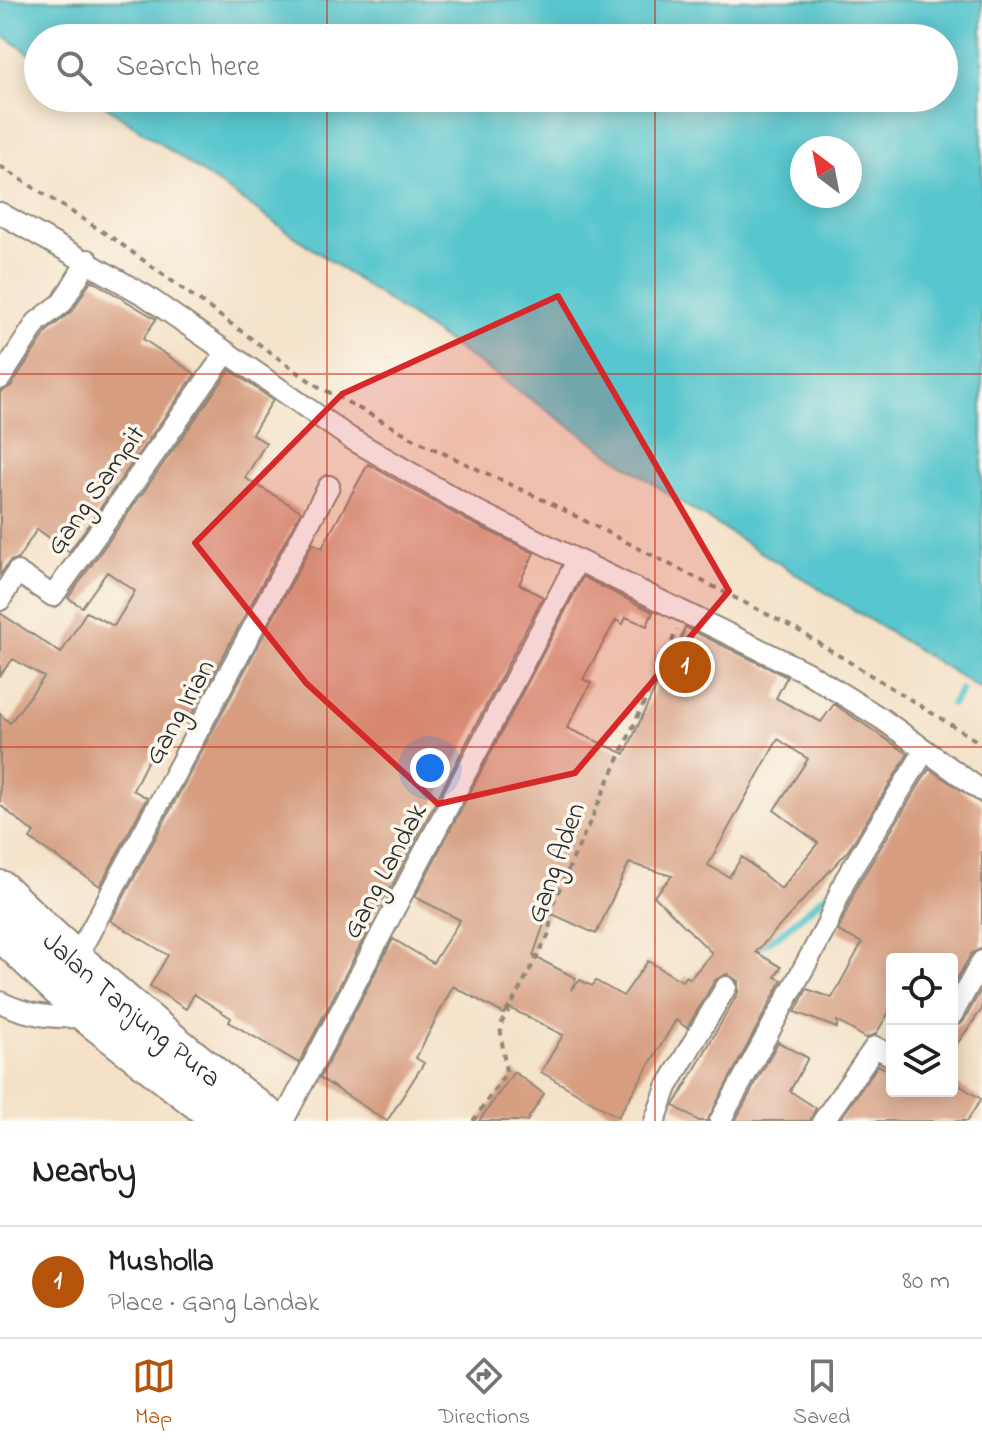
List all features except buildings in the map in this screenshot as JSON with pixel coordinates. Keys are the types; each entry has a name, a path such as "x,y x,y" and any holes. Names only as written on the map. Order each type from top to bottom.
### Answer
{"highway":[{"name":"Jalan Tanjung Pura","path":"0,890 74,962 173,1047 272,1121"},
{"name":"Jalan Tanjung Pura","path":"0,930 90,1016 210,1117"}],"street":[{"path":"0,213 88,260 146,296 350,438 473,509 808,673 882,719 982,791"},
{"path":"0,379 37,322 62,303 88,260"},
{"name":"Gang Sampit","path":"0,600 17,572 53,596 226,353"},
{"name":"Gang Irian","path":"74,962 329,486"},
{"name":"Gang Landak","path":"283,1121 577,561"},
{"path":"720,1121 825,929 845,880 919,760"},
{"path":"958,1004 982,961"},
{"path":"655,1121 667,1087 726,987"},
{"path":"0,1002 21,1013 48,1019 90,1016"},
{"path":"823,1121 875,1047 886,1053"}],"path":[{"path":"0,166 114,239 314,384 426,445 552,504 796,629 982,744"},
{"name":"Gang Aden","path":"473,1121 506,1073 500,1026 548,936 554,901 684,612"}],"highlighted area":[{"path":"558,296 729,591 575,773 438,804 306,683 195,543 342,394"}],"water":[{"path":"0,0 982,0 982,690 674,498 114,112 958,112 958,24 24,24 24,49 0,33"}],"waterway":[{"path":"952,704 961,690"},
{"path":"756,948 778,936 827,894"}],"place":[{"name":"Musholla","path":"685,667"}]}
